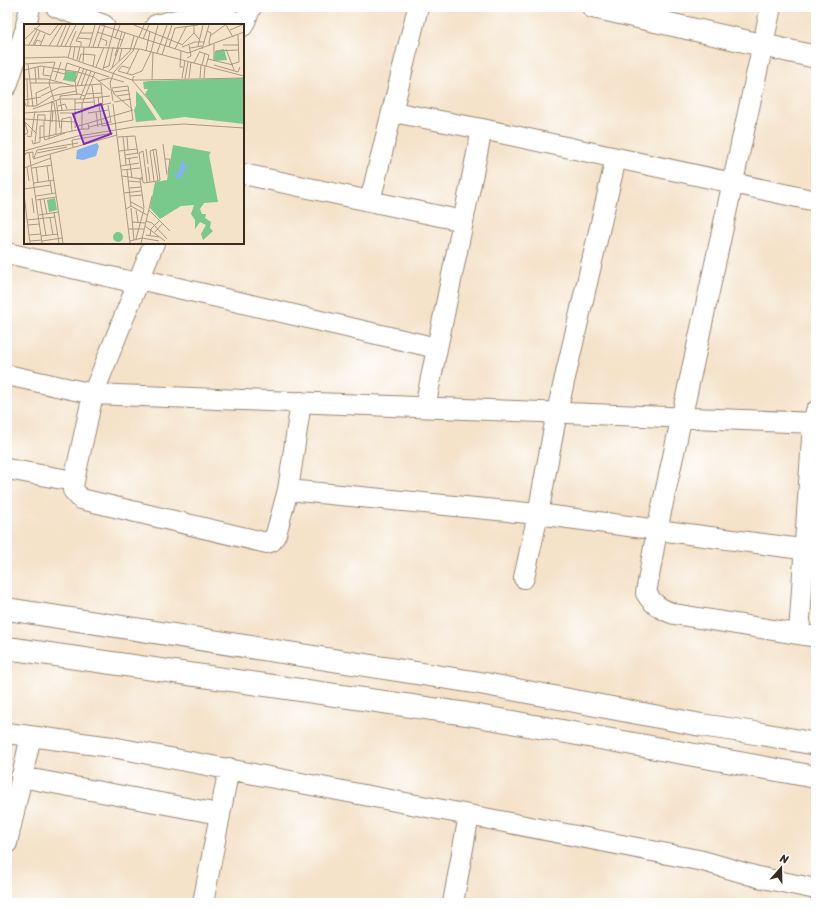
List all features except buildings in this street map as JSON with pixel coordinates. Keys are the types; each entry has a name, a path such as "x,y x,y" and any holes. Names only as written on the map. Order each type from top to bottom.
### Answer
{"main road":[{"path":"593,7 637,12 762,45 816,57"},
{"path":"7,609 480,683 701,725 816,744"},
{"path":"7,648 466,714 816,777"}],"street":[{"path":"26,24 30,7"},
{"path":"56,7 101,24"},
{"path":"370,201 418,7"},
{"path":"7,375 93,394 682,417 815,419 808,636 674,614 650,601 646,593 657,530 682,417 762,45 771,7"},
{"path":"160,24 201,14 212,14 246,19"},
{"path":"7,86 24,34"},
{"path":"393,112 816,201"},
{"path":"425,406 482,130"},
{"path":"524,578 538,514 557,412 616,158"},
{"path":"244,174 463,221"},
{"path":"154,244 93,394 74,481 73,490 81,499 267,543 272,541 276,534 288,490 301,402"},
{"path":"7,253 437,348"},
{"path":"7,469 74,481"},
{"path":"288,490 538,514 810,550"},
{"path":"7,733 112,747 229,768 703,861 758,877 816,889"},
{"path":"7,843 31,736"},
{"path":"203,903 229,768"},
{"path":"22,777 219,814"},
{"path":"453,903 469,815"}]}
